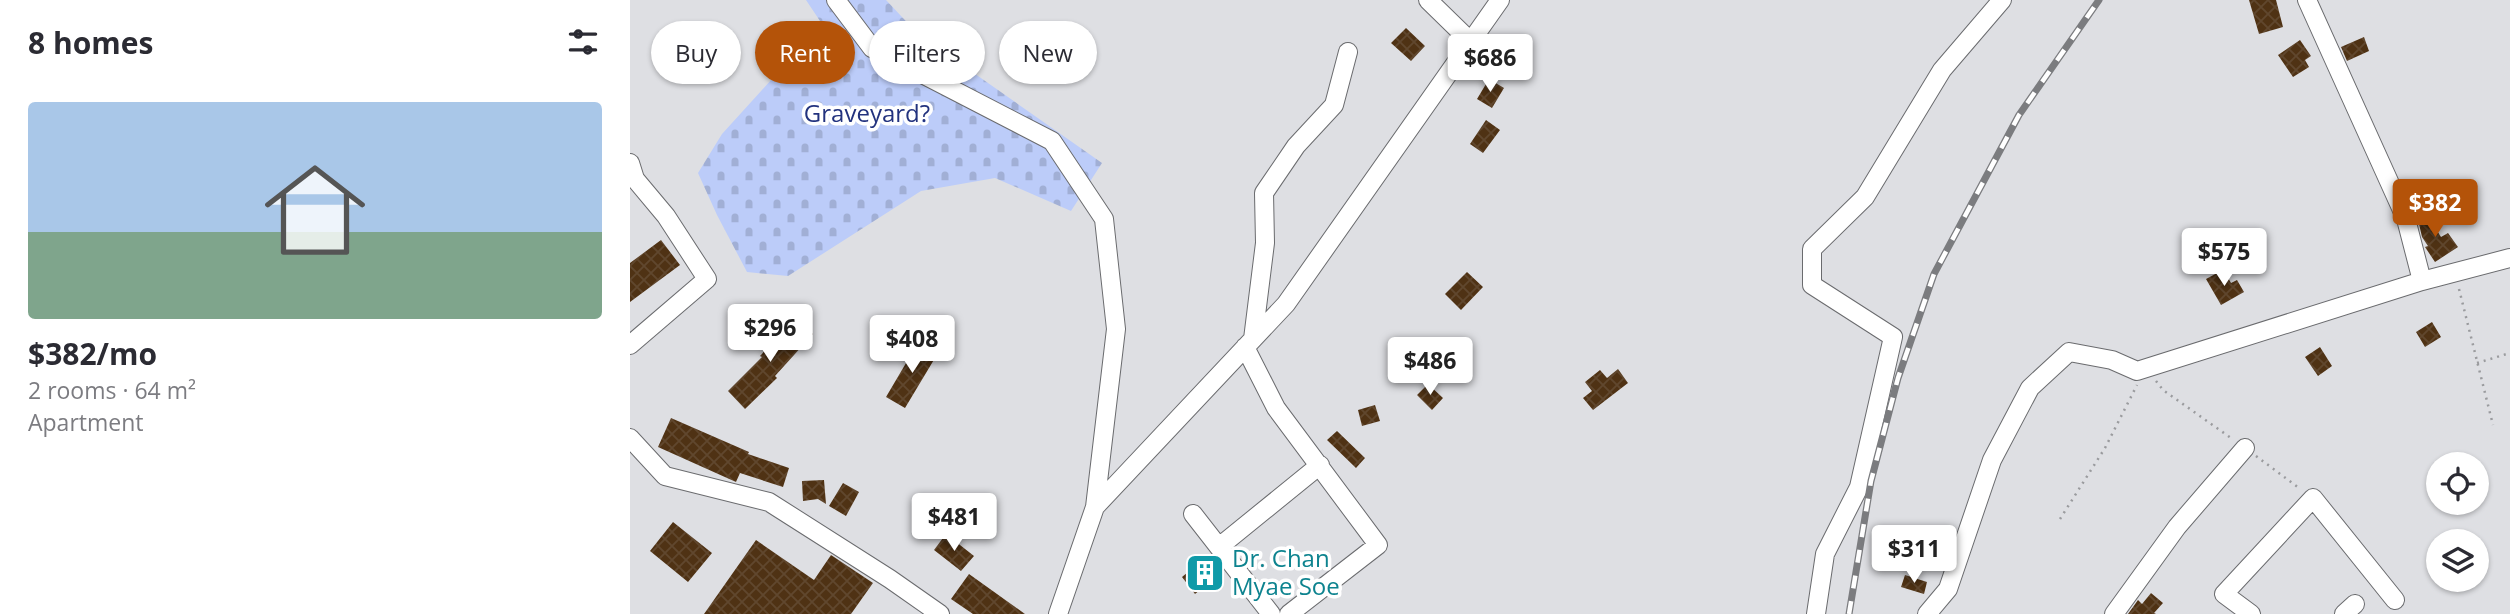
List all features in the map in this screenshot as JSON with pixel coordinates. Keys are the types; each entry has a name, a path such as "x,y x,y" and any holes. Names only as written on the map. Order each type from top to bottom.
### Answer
{"street":[{"path":"836,0 872,48 1052,141 1104,219 1116,329 1095,507 1058,614"},
{"path":"1428,0 1471,42"},
{"path":"1095,507 1286,304 1500,0"},
{"path":"1816,614 1825,554 1858,487 1892,337 1812,285 1812,249 1865,197 1942,70 2002,0"},
{"path":"2306,0 2406,219 2422,281"},
{"path":"1289,614 1378,544 1276,408 1249,343 1265,243 1264,193 1296,146 1334,105 1348,52"},
{"path":"630,163 635,179 666,216 707,279 630,345"},
{"path":"1927,614 1948,589 1992,460 2029,388 2069,352 2112,359 2137,371 2422,281 2510,258"},
{"path":"630,438 665,476 769,502 940,614"},
{"path":"2114,614 2177,527 2245,448"},
{"path":"1219,547 1320,465"},
{"path":"2251,614 2224,594 2313,498 2395,600"},
{"path":"1193,514 1271,614"}],"path":[{"path":"2455,272 2493,425"},
{"path":"2477,363 2510,353"},
{"path":"2060,519 2105,448 2145,368 2163,390 2313,498"}],"green space":[{"name":"Graveyard?","path":"806,0 886,0 906,21 869,21 869,84 985,84 985,81 1102,163 1071,211 995,178 921,191 788,276 747,272 698,173 722,134 767,84 855,84 855,21 820,21"}],"building":[{"path":"2249,0 2276,0 2283,27 2259,34"},
{"path":"1406,28 1425,46 1411,61 1391,43"},
{"path":"2364,37 2369,51 2347,61 2341,47"},
{"path":"2300,40 2311,56 2305,60 2309,67 2293,77 2278,55"},
{"path":"1489,79 1504,88 1492,108 1477,99"},
{"path":"1486,120 1500,130 1483,153 1470,144"},
{"path":"2424,210 2441,237 2448,233 2458,247 2435,262 2425,247 2428,246 2422,237 2417,215"},
{"path":"661,240 680,265 630,302 630,263"},
{"path":"1467,272 1483,287 1461,310 1445,294"},
{"path":"2219,272 2223,279 2227,276 2231,283 2237,280 2244,292 2221,305 2206,279"},
{"path":"795,318 813,334 775,376 777,378 745,409 728,391"},
{"path":"2432,322 2441,337 2425,347 2416,332"},
{"path":"919,341 938,353 905,408 886,397"},
{"path":"2320,347 2332,366 2318,376 2305,357"},
{"path":"1618,369 1628,383 1593,410 1583,398 1592,391 1585,382 1600,370 1607,378"},
{"path":"1428,384 1443,398 1432,410 1417,395"},
{"path":"1375,405 1380,421 1362,426 1358,410"},
{"path":"671,418 749,452 748,454 789,468 783,487 740,473 736,482 658,447"},
{"path":"1337,431 1365,458 1356,468 1327,440"},
{"path":"824,480 826,504 818,499 803,501 802,481"},
{"path":"843,483 859,492 846,516 829,506"},
{"path":"673,522 712,553 688,582 650,551"},
{"path":"946,534 974,556 961,571 934,550"},
{"path":"756,540 814,580 831,555 873,583 851,614 704,614"},
{"name":"Dr. Chan Myae Soe","path":"1210,554 1223,571 1195,594 1182,577"},
{"path":"969,574 1025,614 973,614 951,599"},
{"path":"1905,575 1927,582 1924,594 1901,587"},
{"path":"2151,593 2163,603 2154,613 2156,614 2128,614 2138,600 2142,604"}],"railway":[{"path":"1849,614 1871,481 1898,378 1934,274 2019,115 2099,0"}],"place":[{"name":"Dr. Chan Myae Soe","path":"1205,573"}]}
